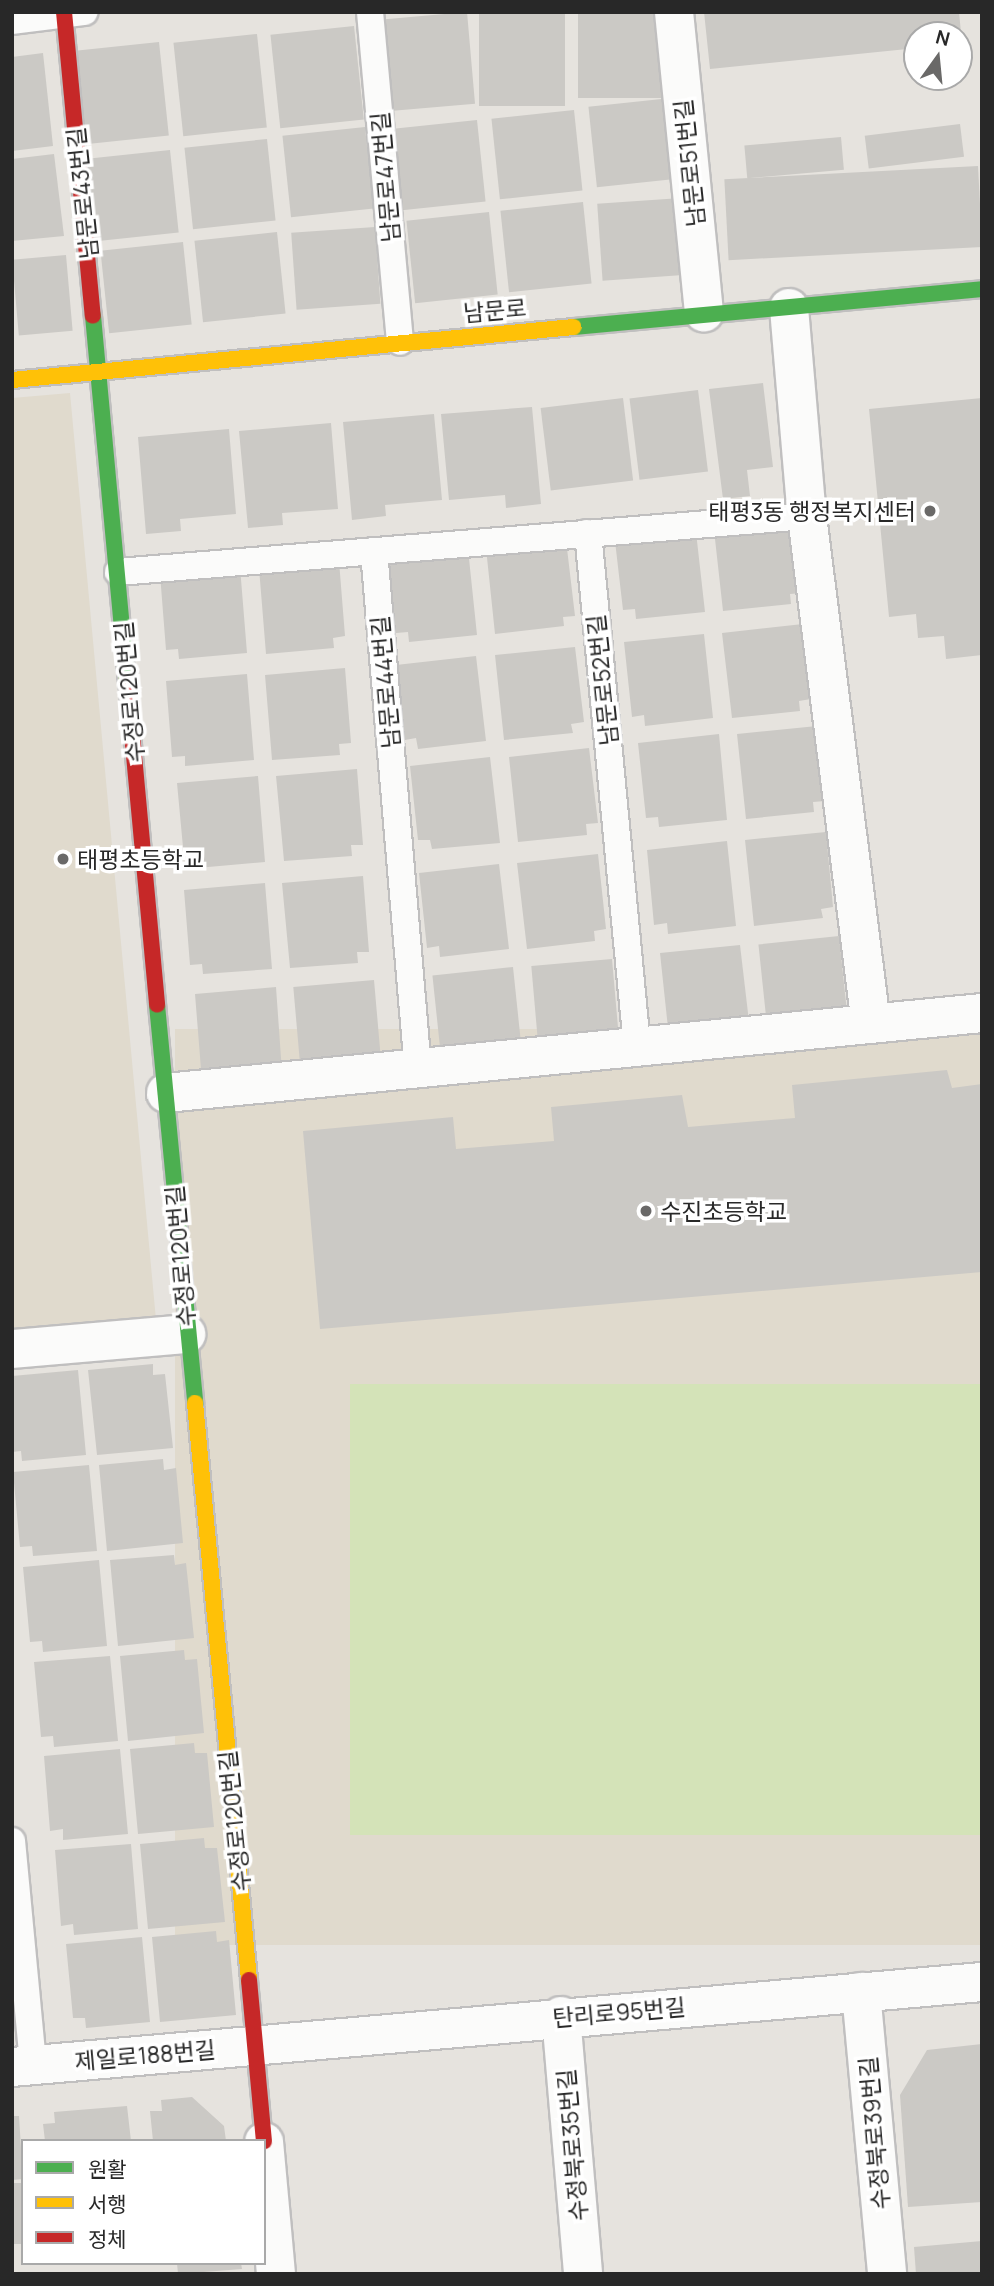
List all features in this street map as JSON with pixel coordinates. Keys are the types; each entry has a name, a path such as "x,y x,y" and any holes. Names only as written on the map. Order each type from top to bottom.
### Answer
{"street":[{"name":"남문로51번길","path":"674,12 704,313"},
{"name":"남문로43번길","path":"71,13 99,372"},
{"name":"남문로","path":"12,380 982,289"},
{"path":"789,308 807,516 870,1024"},
{"name":"수정로120번길","path":"99,372 186,1334 264,2139"},
{"path":"166,1093 982,1013"},
{"path":"12,1349 186,1334"},
{"name":"탄리로95번길","path":"256,2044 982,1982"},
{"name":"수정북로39번길","path":"860,1992 887,2274"},
{"name":"수정북로35번길","path":"561,2016 583,2274"},
{"name":"제일로188번길","path":"23,2066 256,2044"},
{"name":"수정로120번길","path":"266,2163 276,2274"}],"lane":[{"name":"남문로47번길","path":"370,12 400,342"},
{"path":"12,21 71,13"},
{"path":"118,572 807,516"},
{"name":"남문로52번길","path":"588,533 637,1046"},
{"name":"남문로44번길","path":"374,551 418,1070"},
{"name":"제일로188번길","path":"12,1841 23,2066"}],"shaded area":[{"name":"태평초등학교","path":"70,393 156,1320 12,1333 12,398"},
{"path":"175,1029 982,1029 982,1945 175,1945"}],"green space":[{"path":"350,1384 982,1384 982,1835 350,1835"}],"building":[{"path":"467,12 475,104 390,111 382,19"},
{"path":"479,12 565,12 565,106 479,106"},
{"path":"578,12 662,12 662,98 578,98"},
{"path":"704,12 959,12 960,21 903,21 903,49 710,69"},
{"path":"354,26 364,119 280,128 270,35"},
{"path":"257,34 267,127 183,136 173,43"},
{"path":"159,42 169,135 85,144 75,51"},
{"path":"43,53 53,146 12,151 12,57"},
{"path":"671,98 679,179 597,187 588,107"},
{"path":"574,110 582,191 500,199 491,119"},
{"path":"477,120 486,202 402,210 393,129"},
{"path":"960,124 964,157 869,168 865,136"},
{"path":"365,127 374,209 291,217 282,136"},
{"path":"841,137 844,170 747,178 744,145"},
{"path":"267,139 276,221 193,229 184,148"},
{"path":"170,150 179,233 96,241 87,159"},
{"path":"54,154 64,236 12,241 12,159"},
{"path":"978,166 982,247 729,260 724,179"},
{"path":"681,198 686,275 603,281 597,204"},
{"path":"583,202 592,284 509,292 500,211"},
{"path":"489,212 498,295 415,303 406,221"},
{"path":"375,227 380,304 297,310 291,233"},
{"path":"277,232 286,314 203,322 194,241"},
{"path":"183,242 192,325 109,333 100,251"},
{"path":"66,255 73,331 19,335 12,260"},
{"path":"763,383 773,467 747,470 750,496 723,499 709,389"},
{"path":"698,390 708,471 640,480 630,398"},
{"path":"623,398 633,480 551,490 541,408"},
{"name":"태평3동 행정복지센터","path":"982,398 982,655 946,659 944,636 918,638 916,614 889,617 869,409"},
{"path":"532,407 541,504 506,508 505,495 449,500 441,414"},
{"path":"434,414 442,500 385,505 386,516 352,520 343,422"},
{"path":"331,423 338,509 282,513 283,525 248,528 239,431"},
{"path":"229,429 236,514 180,519 181,531 146,534 138,437"},
{"path":"795,522 802,593 790,594 791,604 723,611 714,530"},
{"path":"696,532 705,612 636,619 635,609 623,610 615,541"},
{"path":"566,540 575,616 563,617 564,626 495,634 486,548"},
{"path":"468,549 477,635 409,642 408,632 396,633 387,558"},
{"path":"339,561 345,636 333,638 334,648 266,654 259,568"},
{"path":"240,567 247,653 179,659 178,649 166,650 160,574"},
{"path":"803,624 811,699 799,701 800,711 732,718 722,633"},
{"path":"704,634 713,718 645,726 644,715 632,717 624,642"},
{"path":"575,647 584,722 571,724 573,733 504,740 495,655"},
{"path":"476,656 486,741 418,749 416,738 405,740 396,665"},
{"path":"345,668 351,743 339,744 340,755 272,760 265,675"},
{"path":"247,674 254,760 185,766 185,756 172,757 166,681"},
{"path":"817,726 825,801 813,802 814,812 746,819 737,734"},
{"path":"719,734 727,820 659,827 658,817 646,818 638,743"},
{"path":"589,748 598,823 586,824 587,835 518,842 509,757"},
{"path":"490,757 500,843 432,849 430,840 418,840 410,766"},
{"path":"357,769 363,845 351,845 352,856 284,861 276,776"},
{"path":"258,776 265,862 197,868 196,857 184,858 177,783"},
{"path":"826,832 833,907 821,909 823,918 754,926 745,840"},
{"path":"727,841 736,926 668,934 667,923 654,925 647,850"},
{"path":"598,854 606,929 594,931 595,941 527,949 517,863"},
{"path":"499,864 509,949 440,957 439,946 427,948 419,873"},
{"path":"363,876 369,952 357,952 358,963 290,968 282,883"},
{"path":"265,883 272,969 203,974 202,964 190,965 184,890"},
{"path":"839,936 847,1011 766,1019 758,944"},
{"path":"740,945 750,1030 668,1028 660,953"},
{"path":"612,959 619,1034 538,1041 531,966"},
{"path":"513,967 522,1053 441,1061 432,975"},
{"path":"374,980 381,1055 300,1062 293,987"},
{"path":"276,987 282,1072 214,1078 213,1068 201,1069 195,994"},
{"name":"수진초등학교","path":"947,1070 952,1088 982,1084 982,1272 320,1329 303,1131 453,1117 456,1149 554,1141 551,1107 682,1095 688,1127 795,1118 792,1085"},
{"path":"153,1364 153,1375 165,1374 173,1448 97,1455 88,1370"},
{"path":"78,1370 86,1455 22,1461 21,1451 12,1452 12,1376"},
{"path":"163,1459 164,1470 176,1468 183,1543 107,1551 99,1465"},
{"path":"89,1465 97,1551 33,1556 32,1546 20,1547 13,1472"},
{"path":"174,1555 175,1565 186,1563 194,1638 118,1646 110,1560"},
{"path":"99,1560 107,1646 43,1652 42,1641 30,1642 23,1567"},
{"path":"184,1650 185,1660 197,1659 204,1733 128,1741 120,1656"},
{"path":"110,1656 118,1741 54,1747 53,1736 41,1737 34,1662"},
{"path":"194,1743 195,1753 207,1753 214,1827 138,1834 130,1749"},
{"path":"120,1749 128,1834 63,1840 63,1829 50,1831 44,1756"},
{"path":"204,1838 205,1848 217,1848 225,1922 148,1929 140,1844"},
{"path":"131,1844 138,1929 74,1935 73,1924 61,1926 55,1850"},
{"path":"216,1931 217,1942 229,1940 236,2015 160,2022 152,1937"},
{"path":"142,1937 150,2022 86,2028 85,2018 73,2018 66,1944"},
{"path":"982,2044 982,2202 908,2207 900,2095 927,2050"},
{"path":"192,2097 224,2126 226,2139 153,2139 150,2111 162,2111 161,2100"},
{"path":"127,2106 131,2139 45,2139 43,2124 55,2123 54,2112"},
{"path":"12,2116 19,2116 21,2179 12,2180"},
{"path":"12,2183 21,2183 21,2244 12,2244"},
{"path":"982,2241 982,2274 916,2274 914,2247"},
{"path":"177,2265 241,2265 242,2269 178,2274"}],"traffic: fast":[{"path":"574,327 982,289"},
{"path":"93,316 127,680"},
{"path":"157,1005 195,1403"}],"traffic: slow":[{"path":"12,380 574,327"},
{"path":"195,1403 249,1980"}],"traffic: jam":[{"path":"64,12 93,316"},
{"path":"127,680 157,1005"},
{"path":"249,1980 264,2139"}],"place":[{"name":"태평3동 행정복지센터","path":"930,511"},
{"name":"태평초등학교","path":"63,859"},
{"name":"수진초등학교","path":"646,1211"}]}
